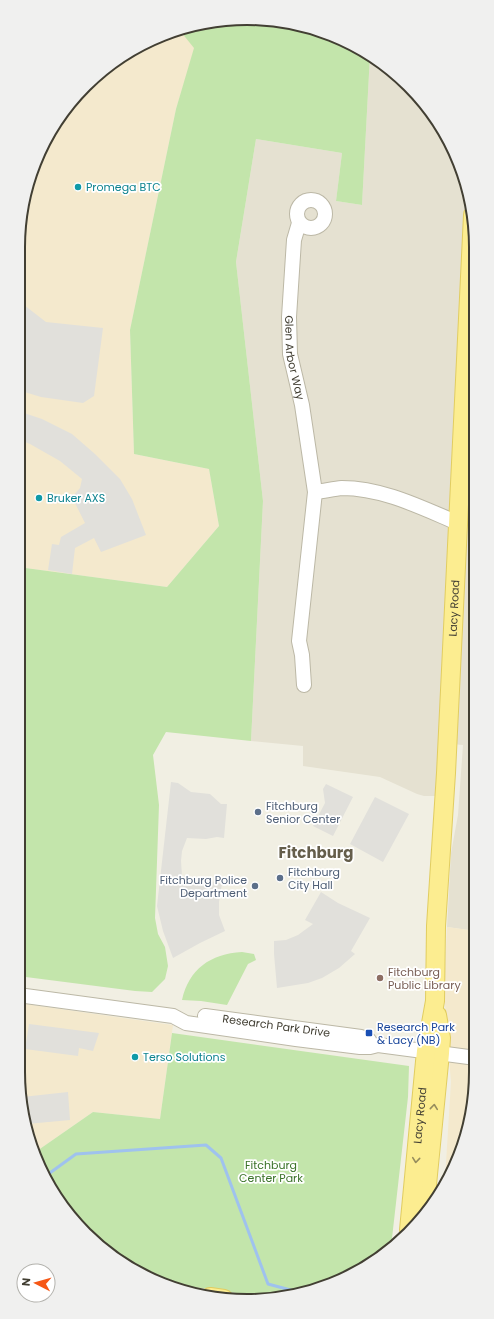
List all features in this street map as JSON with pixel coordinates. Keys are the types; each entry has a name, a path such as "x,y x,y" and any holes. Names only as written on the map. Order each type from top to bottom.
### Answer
{"main road":[{"name":"Lacy Road","path":"425,1205 433,1052 436,926 446,773 469,311"},
{"name":"Lacy Road","path":"409,1224 433,1052"}],"street":[{"name":"Glen Arbor Way","path":"299,223 294,240 289,317 290,354 302,405 315,492 299,641 302,655 304,685"},
{"path":"315,492 342,488 366,490 409,503 458,523"},
{"name":"Research Park Drive","path":"25,996 173,1016 187,1014 362,1037 378,1045 469,1057"}],"shaded area":[{"path":"200,30 176,109 130,330 134,454 209,469 219,526 167,587 25,568 25,232 29,204 42,162 62,124 80,101 101,80 124,62 162,42"},
{"path":"370,62 404,90 432,124 446,149 457,176 465,204 469,232 469,930 447,927 451,853 458,815 463,745 439,743 435,796 424,796 380,777 303,766 303,746 251,741 263,501 236,262 256,139 342,153 336,201 362,205"},
{"path":"25,306 46,322 103,328 94,396 83,403 41,397 25,392"},
{"path":"25,413 42,419 72,434 120,479 132,499 146,535 101,552 94,538 75,548 72,574 48,570 52,544 59,545 61,537 85,523 72,497 80,488 82,479 60,461 25,442"},
{"path":"171,782 178,783 191,792 210,794 221,804 227,804 224,838 187,838 182,851 181,861 182,876 222,883 219,902 219,915 225,931 173,958 163,931 157,906"},
{"path":"326,784 353,797 333,836 313,826 325,803 323,789"},
{"path":"375,797 409,814 383,862 350,844"},
{"path":"321,892 338,903 370,918 351,951 355,954 339,968 322,978 308,983 277,988 274,941 286,940 298,935 313,924 305,920"},
{"path":"447,927 469,930 469,1087 465,1115 457,1143 445,1171 451,1082 444,988"},
{"path":"25,1004 173,1025 160,1119 93,1112 39,1149 29,1115 25,1087"},
{"path":"29,1024 99,1033 93,1051 79,1048 78,1056 25,1049"},
{"path":"68,1092 70,1120 31,1124 26,1097"}],"green space":[{"path":"232,25 262,25 290,29 318,37 345,48 370,62 362,205 336,201 342,153 256,139 236,262 263,501 251,741 166,732 153,755 159,805 155,918 158,934 165,947 168,966 165,979 152,992 25,977 25,568 167,587 219,526 209,469 134,454 130,330 176,109 194,48 183,35 204,29"},
{"path":"242,952 254,954 256,960 248,964 227,1005 182,1000 185,989 190,980 203,965 220,956"},
{"name":"Fitchburg Center Park","path":"172,1033 409,1066 408,1097 392,1240 370,1257 332,1277 290,1290 262,1294 243,1294 194,1287 162,1277 149,1271 124,1257 112,1248 80,1218 62,1195 48,1170 39,1149 93,1112 160,1119"}],"water":[{"path":"469,890 469,919 468,916"}],"waterway":[{"path":"50,1173 76,1154 206,1145 221,1158 268,1284 290,1290"}],"place":[{"name":"Promega BTC","path":"78,187"},
{"name":"Bruker AXS","path":"39,498"},
{"name":"Fitchburg Senior Center","path":"258,812"},
{"name":"Fitchburg City Hall","path":"280,878"},
{"name":"Fitchburg Police Department","path":"255,886"},
{"name":"Fitchburg Public Library","path":"380,978"},
{"name":"Research Park & Lacy (NB)","path":"369,1033"},
{"name":"Terso Solutions","path":"135,1057"}],"district":[{"name":"Fitchburg","path":"316,852"}]}
